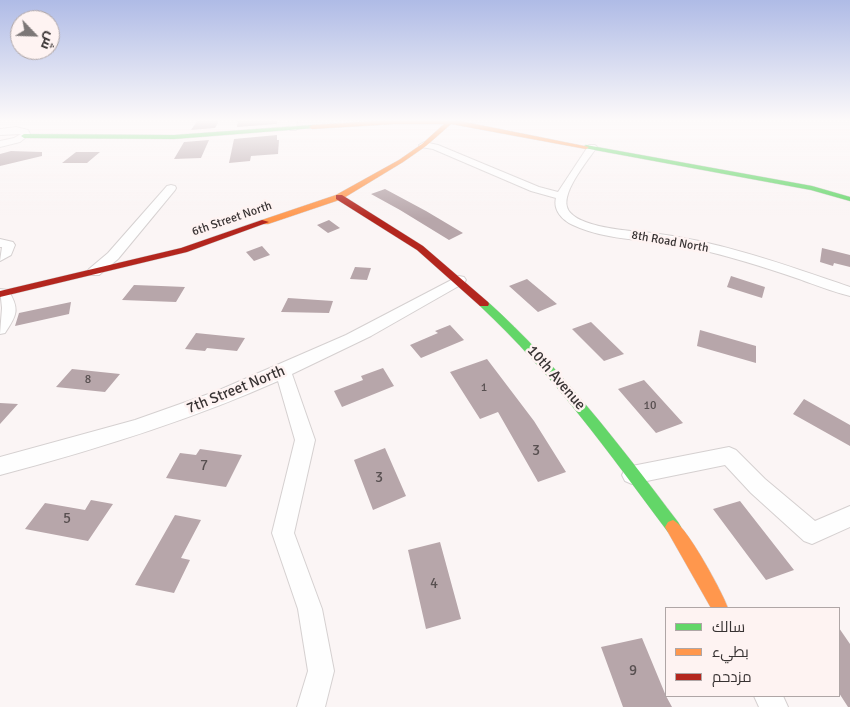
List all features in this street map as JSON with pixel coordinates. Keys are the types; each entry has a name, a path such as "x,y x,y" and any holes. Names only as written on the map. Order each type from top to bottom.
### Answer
{"street":[{"name":"6th Street North","path":"2,293 184,250 339,197 384,173 413,153"},
{"path":"449,153 534,189 560,196 588,153"},
{"path":"624,153 812,188 850,199"},
{"path":"94,272 112,256 170,188"},
{"name":"8th Road North","path":"560,196 561,207 568,216 581,224 605,231 666,239 734,254 793,271 850,292"},
{"name":"10th Avenue","path":"339,197 420,248 503,320 548,366 593,421 682,539 719,607"},
{"path":"0,243 9,245 6,252 0,257"},
{"name":"7th Street North","path":"0,466 66,450 166,419 283,371 353,339 458,280"},
{"path":"0,329 10,314 10,305 2,293"},
{"path":"283,371 304,440 283,533 310,609 321,671 311,707"},
{"path":"632,475 729,456 758,486 812,533 850,516"}],"building":[{"path":"42,153 42,156 0,166 0,154"},
{"path":"75,153 99,153 87,163 62,163"},
{"path":"178,153 203,153 201,158 174,159"},
{"path":"231,153 278,153 251,156 250,161 229,163"},
{"path":"385,189 463,233 449,240 371,194"},
{"path":"329,220 340,228 328,233 317,225"},
{"path":"262,246 270,255 254,261 246,252"},
{"path":"822,248 850,255 850,267 834,263 833,266 820,262"},
{"path":"355,267 371,268 367,280 350,279"},
{"path":"731,276 765,287 762,298 727,287"},
{"path":"527,279 557,304 538,312 509,286"},
{"path":"134,285 185,287 176,302 122,300"},
{"path":"288,298 333,301 329,313 281,312"},
{"path":"71,302 69,314 15,326 19,313"},
{"path":"591,322 624,354 604,361 572,329"},
{"path":"450,325 464,340 421,358 410,345 438,333 435,331"},
{"path":"700,330 756,346 756,363 697,346"},
{"path":"196,333 245,338 237,351 207,348 205,351 185,349"},
{"path":"487,359 534,421 566,472 538,482 498,412 480,419 450,372"},
{"path":"383,368 394,386 342,407 334,391 363,380 361,376"},
{"path":"72,369 120,374 105,392 56,387"},
{"path":"644,380 683,423 656,433 618,389"},
{"path":"804,399 850,425 850,446 793,414"},
{"path":"0,403 18,404 0,424"},
{"path":"385,448 406,496 373,510 354,460"},
{"path":"200,449 242,455 226,487 166,478 180,453 196,455"},
{"path":"91,500 113,504 88,541 25,529 45,503 85,510"},
{"path":"740,501 794,570 766,580 713,509"},
{"path":"175,515 201,520 181,558 190,560 174,593 135,585"},
{"path":"440,542 461,619 426,629 408,550"},
{"path":"840,629 850,644 850,707 848,707 840,695"},
{"path":"642,638 665,697 672,707 623,707 601,647"}],"traffic: fast":[{"path":"619,153 812,188 850,199"},
{"path":"484,304 511,329 561,382 607,439 673,527"}],"traffic: slow":[{"path":"265,222 339,197 413,153"},
{"path":"673,527 682,539 719,607"}],"traffic: jam":[{"path":"339,197 420,248 484,304"},
{"path":"0,294 184,250 265,222"}]}
